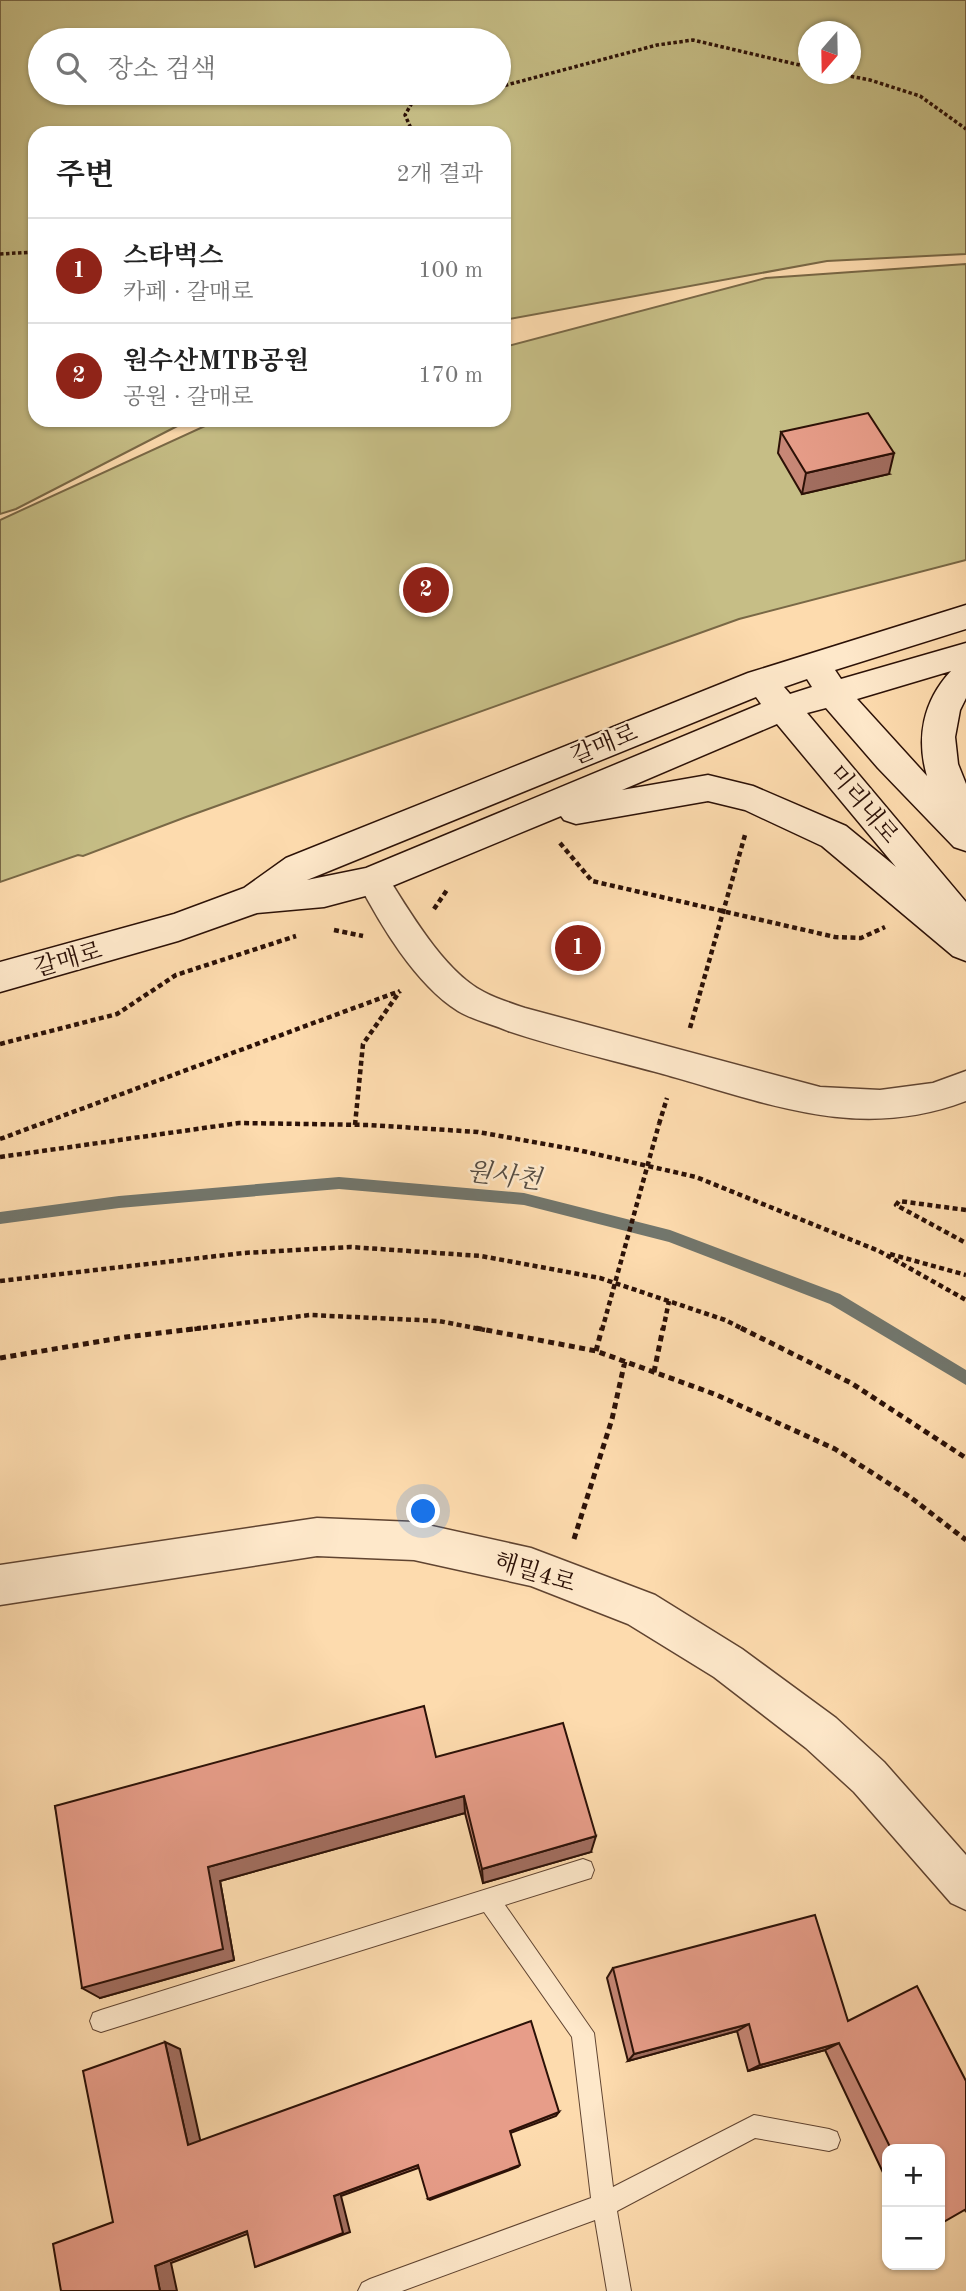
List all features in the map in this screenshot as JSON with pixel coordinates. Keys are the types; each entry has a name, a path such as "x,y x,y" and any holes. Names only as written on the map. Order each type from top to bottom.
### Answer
{"street":[{"name":"갈매로","path":"255,899 298,868 761,682 813,663 966,617"},
{"name":"갈매로","path":"0,977 178,927 255,899 324,893 373,880 783,708 966,655"},
{"name":"미리내로","path":"813,663 833,693 966,837"},
{"path":"966,676 953,688 940,715 938,744 945,779 966,811"},
{"name":"미리내로","path":"761,682 966,928"},
{"path":"499,827 708,788 753,799 834,836 966,946"},
{"path":"373,880 430,967 470,1001 520,1021 820,1102 880,1105 934,1098 966,1086"},
{"name":"해밀4로","path":"0,1585 317,1536 414,1541 531,1567 641,1609 728,1662 821,1733 869,1777 966,1888"}],"lane":[{"path":"101,2021 583,1870"},
{"path":"487,1898 583,2033 604,2205 619,2291"},
{"path":"370,2291 604,2205 754,2126 829,2140"}],"path":[{"path":"511,84 645,48 693,40 798,65"},
{"path":"861,78 920,96 966,129"},
{"path":"410,126 405,115 411,105"},
{"path":"0,254 28,252"},
{"path":"689,1029 748,825"},
{"path":"547,848 572,837"},
{"path":"560,843 592,881 835,937 861,938 891,924"},
{"path":"326,927 359,937 428,918 446,891 459,885"},
{"path":"0,1044 117,1014 176,975 302,934"},
{"path":"0,1139 400,991 363,1044 355,1125"},
{"path":"596,1351 668,1094"},
{"path":"0,1157 239,1124 355,1125 478,1132 578,1150 682,1174 879,1251 966,1275"},
{"path":"966,1210 899,1201 896,1206 966,1243"},
{"path":"0,1281 243,1253 350,1247 481,1255 600,1278 725,1320 851,1383 966,1458"},
{"path":"879,1251 966,1300"},
{"path":"654,1372 669,1301"},
{"path":"0,1358 126,1337 310,1315 439,1321 596,1351 718,1395 835,1449 910,1497 966,1540"},
{"path":"573,1542 612,1419 625,1361"}],"shaded area":[{"path":"0,0 966,0 966,254 827,261 511,319 511,126 28,126 28,427 175,427 16,509 0,514"},
{"path":"966,264 966,560 739,619 83,856 78,855 0,882 0,520 203,427 511,427 511,345 766,278"}],"building":[{"path":"868,413 894,453 806,473 781,432"},
{"path":"424,1706 436,1757 563,1723 596,1836 482,1869 464,1796 208,1867 223,1949 82,1988 55,1806"},
{"path":"815,1915 848,2021 917,1986 966,2081 966,2209 945,2221 945,2144 889,2144 839,2043 760,2065 749,2024 634,2054 613,1968"},
{"path":"531,2021 559,2112 510,2131 520,2165 428,2199 418,2165 334,2196 343,2233 255,2267 247,2231 155,2266 160,2291 61,2291 53,2244 113,2222 83,2071 165,2042 188,2145"}],"waterway":[{"name":"원사천","path":"0,1218 119,1202 339,1183 524,1199 670,1236 835,1299 966,1378"}],"place":[{"name":"원수산MTB공원","path":"426,590"},
{"name":"스타벅스","path":"578,948"}]}
